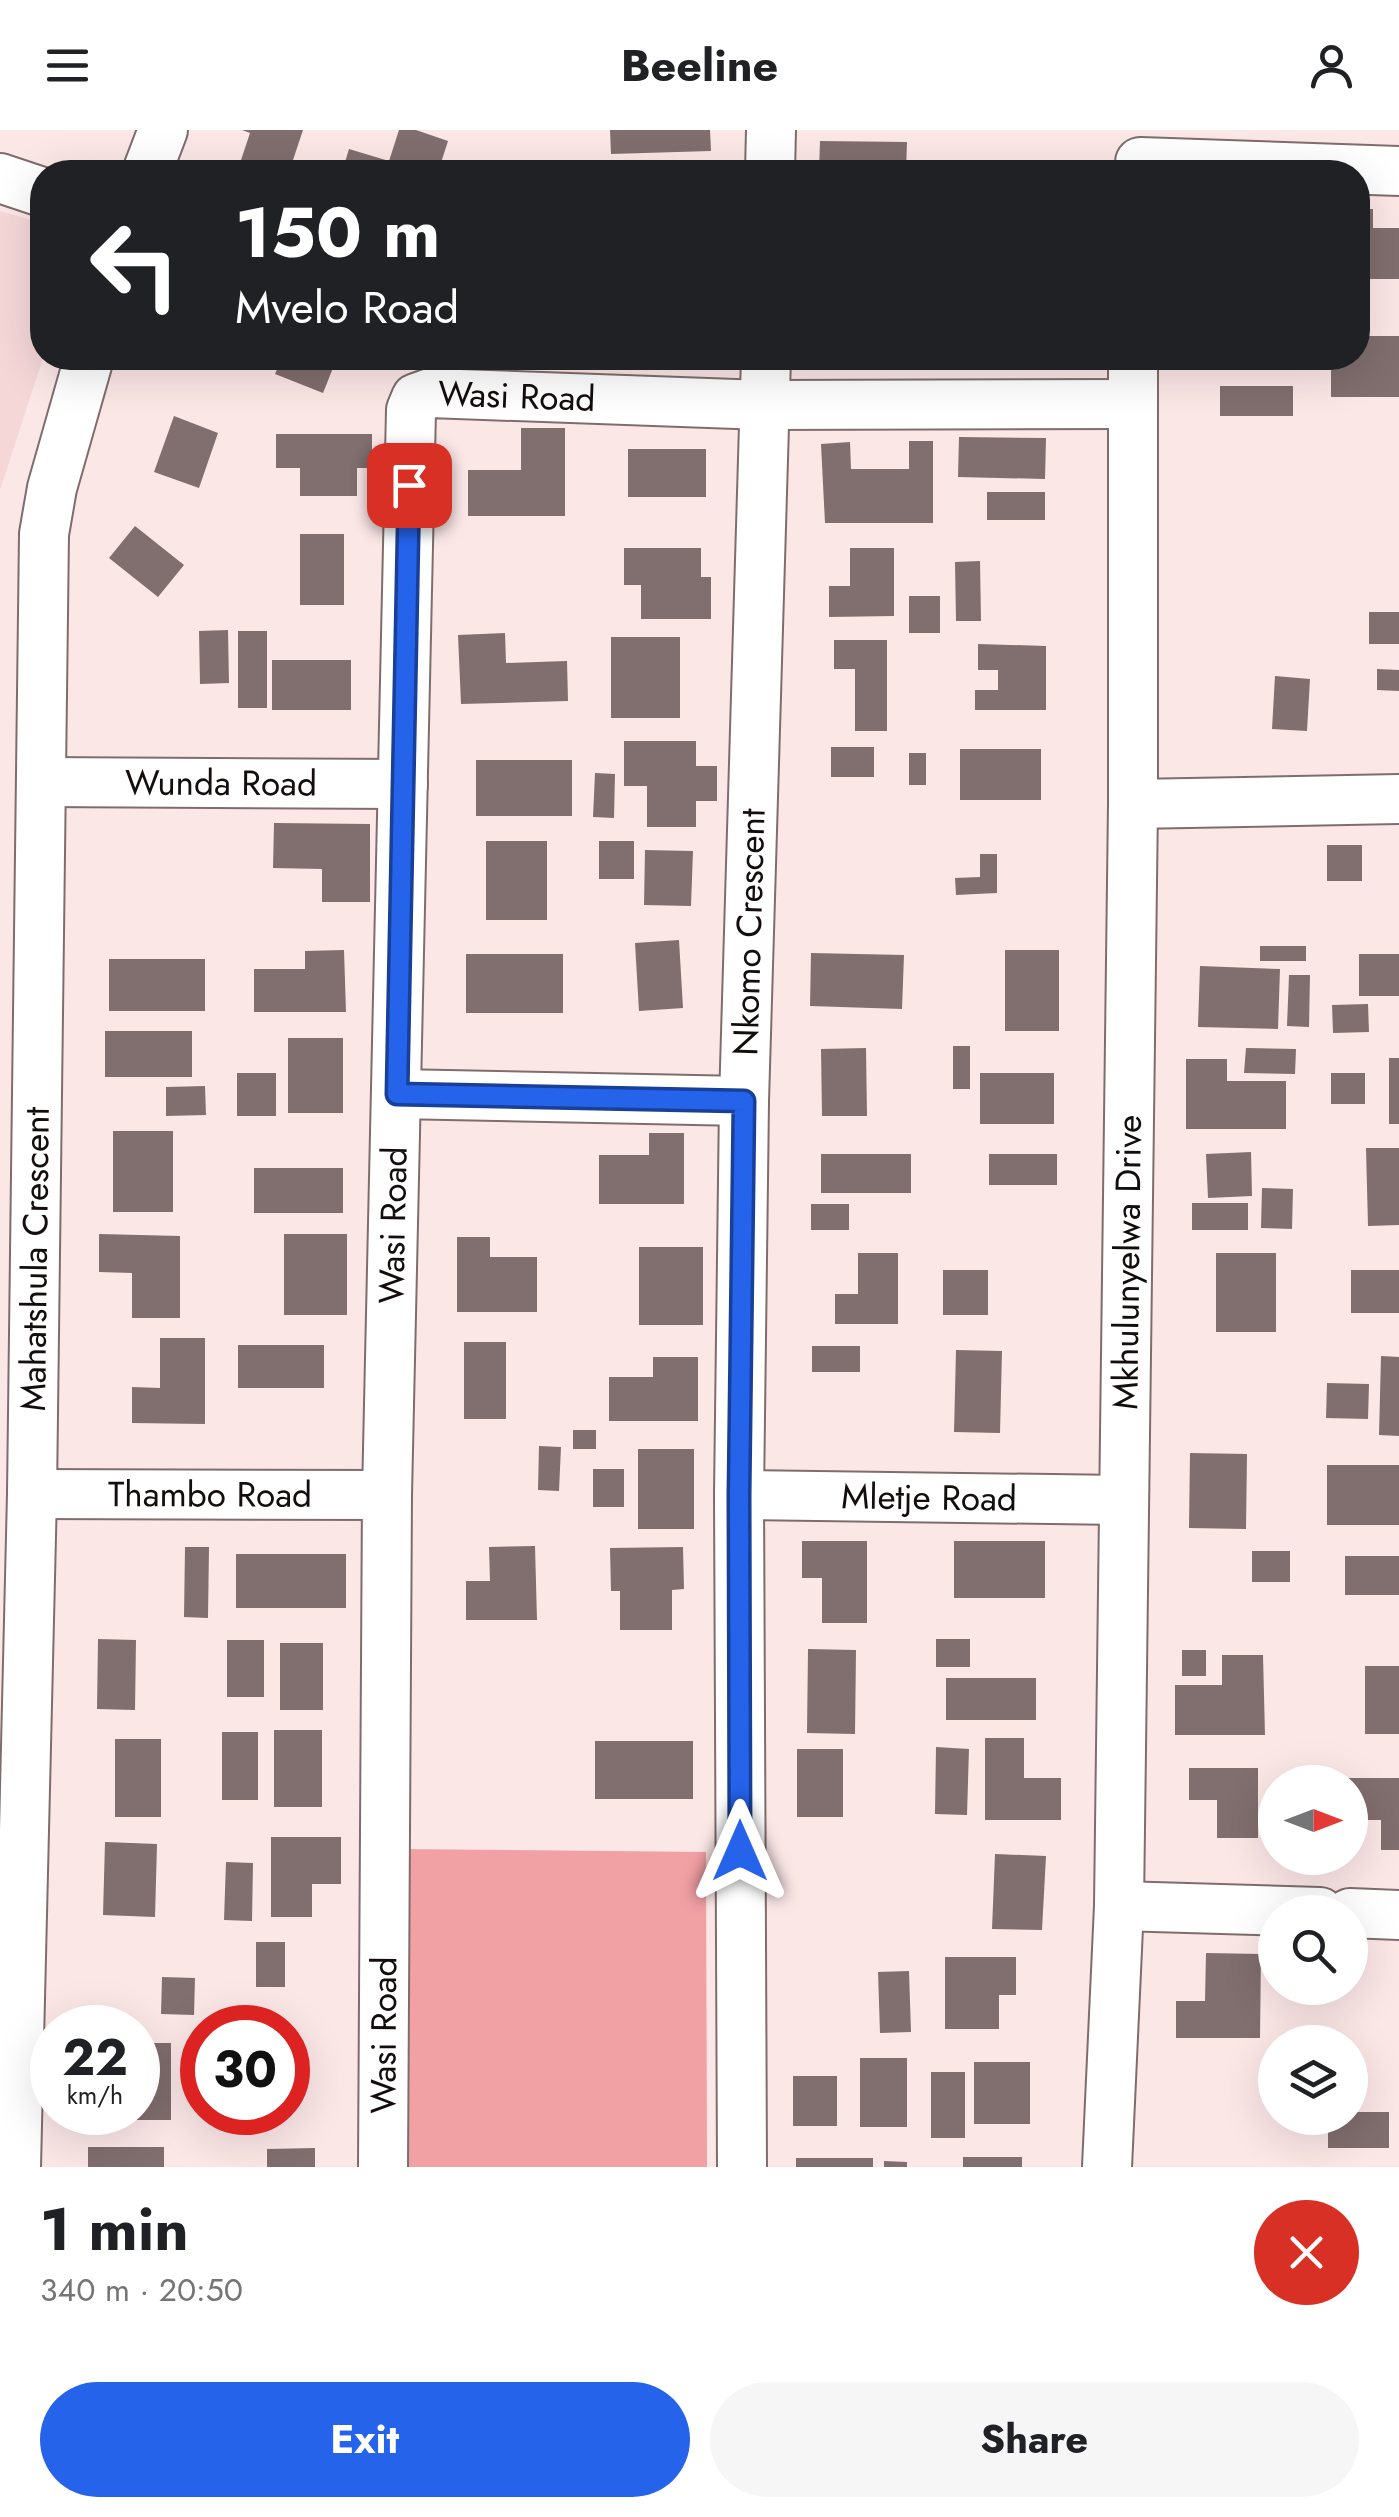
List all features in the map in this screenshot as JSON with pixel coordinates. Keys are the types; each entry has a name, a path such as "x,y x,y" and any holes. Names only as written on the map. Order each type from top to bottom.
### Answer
{"street":[{"path":"152,160 163,130"},
{"path":"770,160 771,130"},
{"path":"1139,155 1220,160"},
{"path":"1370,169 1399,171"},
{"path":"0,178 30,188"},
{"name":"Mahatshula Crescent","path":"16,2167 32,1494 44,534 52,488 86,370"},
{"name":"Nkomo Crescent","path":"742,2167 739,1495 744,1101 766,370"},
{"name":"Wasi Road","path":"383,2167 387,1496 411,410 416,398 430,393 764,406 1132,381"},
{"name":"Mkhulunyelwa Drive","path":"1106,2167 1119,1906 1133,804 1132,381"},
{"name":"Wunda Road","path":"41,782 403,784"},
{"path":"1133,804 1399,799"},
{"path":"397,1094 744,1101"},
{"name":"Thambo Road","path":"32,1494 387,1496"},
{"name":"Mletje Road","path":"739,1495 1122,1500"},
{"path":"1119,1906 1258,1910"},
{"path":"1368,1914 1399,1915"},
{"path":"0,2166 16,2167"}],"shaded area":[{"path":"0,211 30,220 30,370 39,370 0,490"},
{"path":"397,1849 706,1852 707,2167 396,2167"}],"building":[{"path":"242,130 303,130 293,160 241,160 250,133"},
{"path":"399,130 416,130 448,141 442,160 389,160"},
{"path":"610,130 710,130 711,151 611,154"},
{"path":"820,141 907,142 906,160 819,160"},
{"path":"349,149 386,160 346,160"},
{"path":"1370,209 1373,228 1399,228 1399,279 1370,279"},
{"path":"1370,336 1399,336 1399,397 1331,397 1331,370 1370,370"},
{"path":"277,370 332,370 323,393 275,374"},
{"path":"1220,386 1293,386 1293,416 1220,416"},
{"path":"174,416 218,433 199,488 154,472"},
{"path":"521,428 565,428 565,516 468,516 468,470 521,470"},
{"path":"276,434 372,434 372,468 357,468 357,496 300,496 300,468 276,468"},
{"path":"959,437 1046,438 1045,479 958,477"},
{"path":"909,441 933,441 933,523 825,523 821,444 850,442 851,469 909,469"},
{"path":"628,449 706,449 706,497 628,497"},
{"path":"987,492 1045,492 1045,520 987,520"},
{"path":"135,526 184,565 158,597 109,558"},
{"path":"300,534 344,534 344,605 300,605"},
{"path":"624,548 701,548 701,577 711,577 711,619 641,619 641,585 624,585"},
{"path":"850,548 894,548 894,616 829,617 829,586 850,586"},
{"path":"980,561 981,621 956,621 955,562"},
{"path":"909,596 940,596 940,633 909,633"},
{"path":"1369,612 1399,612 1399,644 1369,644"},
{"path":"228,630 229,683 200,684 199,631"},
{"path":"238,631 267,631 267,708 238,708"},
{"path":"505,633 506,663 567,661 568,701 461,704 458,635"},
{"path":"611,637 680,637 680,718 611,718"},
{"path":"834,640 887,640 887,731 855,731 855,669 834,669"},
{"path":"978,644 1046,646 1046,710 975,710 975,690 998,690 998,670 978,670"},
{"path":"272,660 351,660 351,710 272,710"},
{"path":"1377,669 1399,670 1399,691 1377,690"},
{"path":"1275,676 1310,679 1307,731 1272,729"},
{"path":"624,741 696,741 696,766 717,766 717,801 696,801 696,827 647,827 647,786 624,786"},
{"path":"831,747 874,747 874,777 831,777"},
{"path":"960,749 1041,749 1041,800 960,800"},
{"path":"909,753 926,753 926,785 909,785"},
{"path":"476,760 572,760 572,816 476,816"},
{"path":"595,773 615,774 614,818 593,817"},
{"path":"274,823 370,824 370,902 322,902 322,869 273,868"},
{"path":"486,841 547,841 547,920 486,920"},
{"path":"599,841 634,841 634,879 599,879"},
{"path":"1327,845 1362,845 1362,881 1327,881"},
{"path":"645,850 693,851 691,906 644,905"},
{"path":"980,854 997,854 997,893 956,895 955,878 980,877"},
{"path":"679,940 683,1008 639,1011 635,943"},
{"path":"1260,946 1306,946 1306,961 1260,961"},
{"path":"344,950 346,1012 254,1012 254,969 305,969 305,951"},
{"path":"1005,950 1059,950 1059,1031 1005,1031"},
{"path":"811,953 904,955 902,1009 810,1006"},
{"path":"466,954 563,954 563,1013 466,1013"},
{"path":"1359,954 1399,954 1399,996 1359,996"},
{"path":"109,959 205,959 205,1011 109,1011"},
{"path":"1200,966 1280,969 1278,1029 1198,1027"},
{"path":"1289,975 1310,975 1309,1027 1287,1026"},
{"path":"1368,1004 1369,1032 1333,1033 1332,1005"},
{"path":"105,1031 192,1031 192,1077 105,1077"},
{"path":"288,1038 343,1038 343,1113 288,1113"},
{"path":"953,1046 970,1046 970,1089 953,1089"},
{"path":"866,1048 867,1116 822,1116 821,1049"},
{"path":"1246,1048 1296,1049 1295,1074 1244,1073"},
{"path":"1389,1058 1399,1058 1399,1124 1389,1124"},
{"path":"1186,1059 1227,1059 1227,1081 1286,1081 1286,1129 1186,1129"},
{"path":"237,1073 276,1073 276,1116 237,1116"},
{"path":"980,1073 1054,1073 1054,1124 980,1124"},
{"path":"1331,1073 1365,1073 1365,1104 1331,1104"},
{"path":"205,1086 206,1115 166,1116 166,1087"},
{"path":"113,1131 173,1131 173,1212 113,1212"},
{"path":"649,1133 684,1133 684,1204 599,1204 599,1155 649,1155"},
{"path":"1366,1148 1399,1148 1399,1225 1368,1226"},
{"path":"1251,1152 1252,1196 1208,1198 1206,1154"},
{"path":"821,1154 911,1154 911,1193 821,1193"},
{"path":"989,1154 1057,1154 1057,1185 989,1185"},
{"path":"254,1168 343,1168 343,1213 254,1213"},
{"path":"1262,1188 1293,1189 1292,1229 1261,1228"},
{"path":"1192,1203 1248,1203 1248,1230 1192,1230"},
{"path":"811,1204 849,1204 849,1230 811,1230"},
{"path":"99,1234 180,1236 180,1318 132,1318 132,1273 99,1272"},
{"path":"284,1234 347,1234 347,1315 284,1315"},
{"path":"457,1237 490,1237 490,1257 537,1257 537,1312 457,1312"},
{"path":"639,1247 703,1247 703,1325 639,1325"},
{"path":"858,1253 898,1253 898,1324 835,1324 835,1294 858,1294"},
{"path":"1216,1253 1276,1253 1276,1332 1216,1332"},
{"path":"943,1270 988,1270 988,1315 943,1315"},
{"path":"1351,1270 1399,1270 1399,1313 1351,1313"},
{"path":"160,1338 205,1338 205,1424 132,1423 132,1387 160,1388"},
{"path":"464,1342 506,1342 506,1419 464,1419"},
{"path":"238,1345 324,1345 324,1388 238,1388"},
{"path":"812,1346 860,1346 860,1372 812,1372"},
{"path":"956,1350 1002,1351 1000,1433 954,1432"},
{"path":"1381,1356 1399,1357 1399,1436 1379,1435"},
{"path":"653,1357 698,1357 698,1421 609,1421 609,1377 653,1377"},
{"path":"1327,1383 1369,1384 1368,1419 1326,1418"},
{"path":"573,1430 596,1430 596,1449 573,1449"},
{"path":"539,1446 561,1447 559,1491 538,1490"},
{"path":"638,1449 694,1449 694,1529 638,1529"},
{"path":"1190,1453 1247,1454 1246,1529 1189,1528"},
{"path":"1327,1465 1399,1465 1399,1525 1327,1525"},
{"path":"593,1469 624,1469 624,1507 593,1507"},
{"path":"802,1541 867,1541 867,1623 822,1623 822,1578 802,1578"},
{"path":"954,1541 1045,1541 1045,1598 954,1598"},
{"path":"535,1546 537,1620 466,1620 466,1581 490,1581 489,1547"},
{"path":"185,1547 209,1547 208,1618 184,1617"},
{"path":"683,1547 684,1589 672,1590 672,1630 620,1630 620,1591 611,1591 610,1548"},
{"path":"1252,1551 1290,1551 1290,1582 1252,1582"},
{"path":"236,1554 346,1554 346,1608 236,1608"},
{"path":"1345,1556 1399,1556 1399,1595 1345,1595"},
{"path":"98,1639 136,1640 135,1710 97,1709"},
{"path":"936,1639 970,1639 970,1667 936,1667"},
{"path":"227,1640 264,1640 264,1697 227,1697"},
{"path":"280,1643 323,1643 323,1710 280,1710"},
{"path":"808,1649 856,1650 855,1734 807,1733"},
{"path":"1182,1650 1206,1650 1206,1676 1182,1676"},
{"path":"1222,1655 1263,1655 1265,1735 1175,1735 1175,1685 1222,1685"},
{"path":"1365,1666 1399,1666 1399,1734 1365,1734"},
{"path":"946,1678 1036,1678 1036,1720 946,1720"},
{"path":"274,1730 322,1730 322,1807 274,1807"},
{"path":"222,1732 258,1732 258,1800 222,1800"},
{"path":"985,1738 1024,1738 1024,1778 1061,1778 1061,1820 985,1820"},
{"path":"115,1739 161,1739 161,1817 115,1817"},
{"path":"595,1741 693,1741 693,1799 595,1799"},
{"path":"936,1747 969,1749 967,1815 935,1814"},
{"path":"797,1749 843,1749 843,1817 797,1817"},
{"path":"1189,1768 1258,1768 1258,1838 1217,1838 1217,1800 1189,1800"},
{"path":"1368,1778 1399,1778 1399,1850 1381,1850 1381,1820 1368,1820"},
{"path":"271,1837 341,1837 341,1884 312,1884 312,1917 271,1917"},
{"path":"105,1842 157,1844 155,1917 103,1915"},
{"path":"995,1854 1046,1856 1042,1930 992,1929"},
{"path":"226,1862 253,1863 252,1921 224,1920"},
{"path":"256,1942 285,1942 285,1987 256,1987"},
{"path":"1206,1953 1258,1954 1258,2038 1176,2038 1176,2001 1205,2001"},
{"path":"945,1957 1016,1957 1016,1995 999,1995 999,2029 945,2029"},
{"path":"909,1971 911,2032 880,2033 878,1972"},
{"path":"162,1977 195,1978 194,2005 180,2005 180,2015 161,2014"},
{"path":"160,2043 171,2043 171,2120 160,2120"},
{"path":"860,2058 907,2058 907,2127 860,2127"},
{"path":"974,2062 1030,2062 1030,2124 974,2124"},
{"path":"931,2072 965,2072 965,2138 931,2138"},
{"path":"793,2076 837,2076 837,2126 793,2126"},
{"path":"1368,2112 1389,2112 1389,2148 1328,2148 1328,2135 1368,2135"},
{"path":"88,2147 164,2147 164,2167 88,2167"},
{"path":"315,2148 315,2167 267,2167 267,2149"},
{"path":"963,2157 1022,2157 1022,2167 963,2167"},
{"path":"796,2158 873,2158 873,2167 796,2167"},
{"path":"884,2161 907,2162 907,2167 884,2167"}],"route":[{"path":"409,485 397,1094 744,1101 740,1851"}]}
